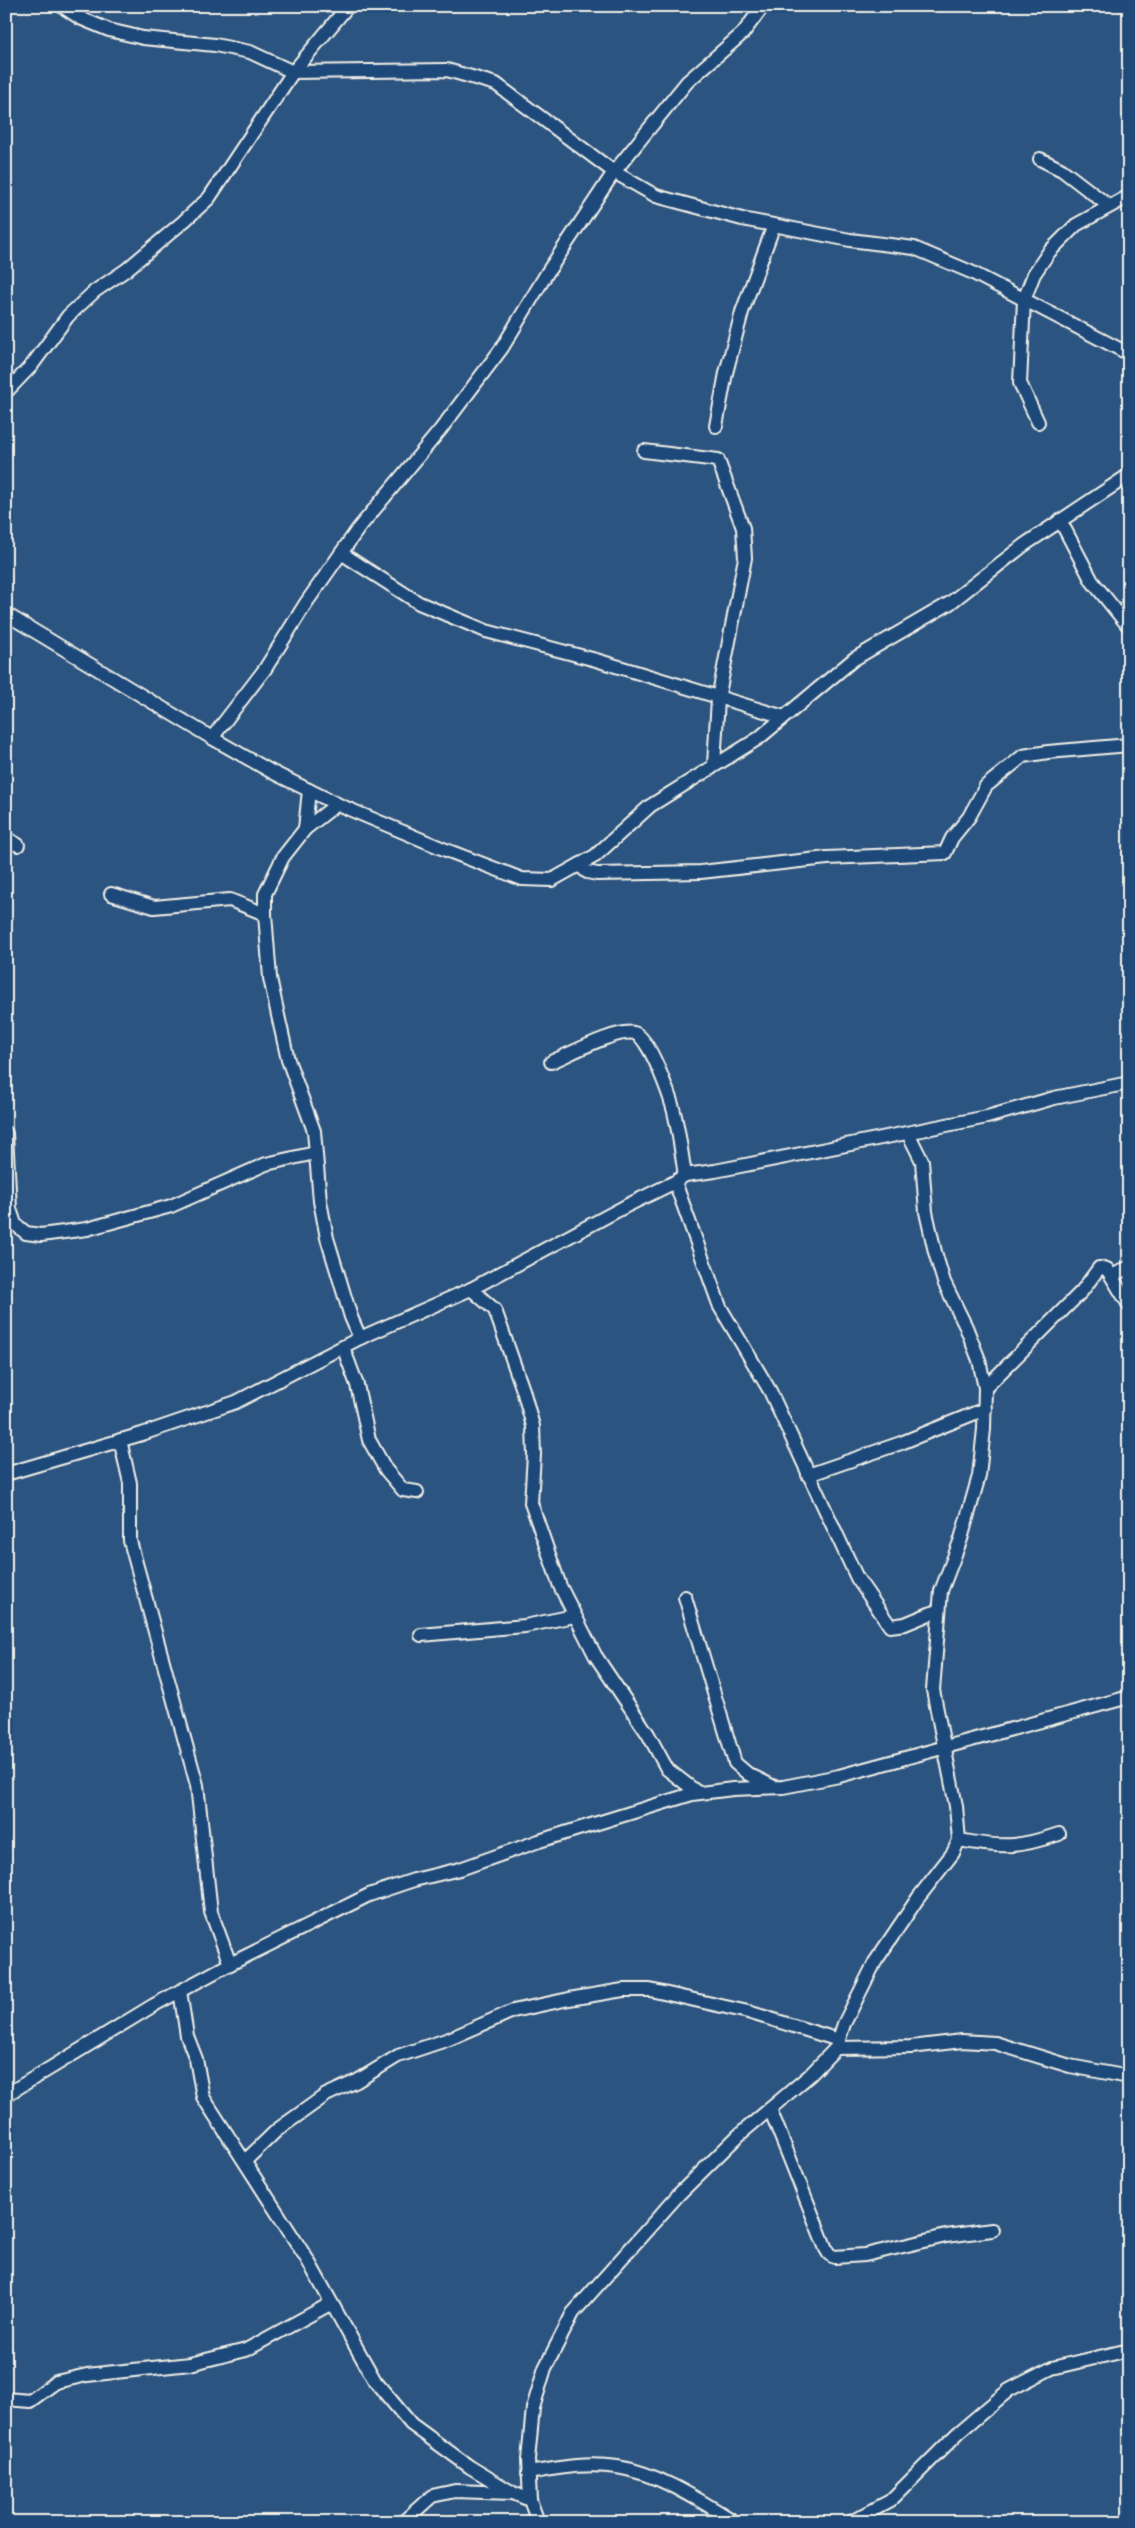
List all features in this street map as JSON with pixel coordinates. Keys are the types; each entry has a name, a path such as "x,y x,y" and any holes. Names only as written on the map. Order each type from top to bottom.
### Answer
{"street":[{"path":"62,6 80,18 109,30 143,38 215,45 250,52 293,72 447,70 496,84 614,172 670,202 850,240 914,248 971,272 1129,354"},
{"path":"6,392 32,365 68,316 95,291 126,270 209,198 293,72 348,6"},
{"path":"212,738 265,669 306,603 341,553 441,429 502,348 547,273 614,172 687,82 743,33 763,6"},
{"path":"1040,158 1062,170 1109,206"},
{"path":"1038,422 1020,383 1024,300 1034,274 1049,252 1076,225 1129,196"},
{"path":"716,426 726,373 742,312 774,225"},
{"path":"644,451 718,460 743,528 745,558 718,698 714,764"},
{"path":"6,614 212,738 336,804 446,850 522,879 552,880 595,856 650,806 714,764 759,738 854,659 950,603 1060,520 1129,474"},
{"path":"1060,520 1092,581 1129,627"},
{"path":"341,553 419,603 486,630 596,660 784,717"},
{"path":"580,865 587,872 597,874 701,872 827,858 945,853 952,838 969,817 986,786 1022,756 1129,745"},
{"path":"305,829 309,790"},
{"path":"336,804 305,829 283,857 265,894 265,914 272,986 288,1060 314,1130 315,1153 327,1238 351,1317 360,1338"},
{"path":"6,838 18,845"},
{"path":"111,894 154,907 230,900 265,914"},
{"path":"551,1062 615,1034 636,1033 642,1038 660,1075 676,1119 680,1178 720,1307 770,1391 857,1578 890,1626 904,1624 939,1610"},
{"path":"6,1474 120,1440 236,1402 360,1338 471,1289 680,1178 987,1117 1054,1098 1129,1082"},
{"path":"6,1133 10,1209 15,1224 26,1233 41,1235 87,1229 171,1206 266,1164 315,1153"},
{"path":"538,2522 530,2500 528,2473 533,2408 545,2368 573,2313 679,2194 837,2044 844,2024 876,1962 918,1898 953,1853 960,1840 956,1806 933,1690 941,1591 961,1539 979,1476 985,1388 979,1360 966,1327 944,1282 926,1212 922,1161 908,1133"},
{"path":"1112,1276 1129,1267"},
{"path":"985,1388 1082,1291 1099,1268 1107,1269 1129,1305"},
{"path":"471,1289 495,1310 523,1390 533,1426 534,1455 531,1503 549,1560 574,1616 595,1655 648,1734 667,1770 698,1793"},
{"path":"343,1347 357,1385 369,1440 386,1470 403,1490 416,1492"},
{"path":"808,1475 901,1443 985,1409"},
{"path":"120,1440 130,1483 130,1541 197,1785 211,1912 230,1964"},
{"path":"685,1597 736,1763 748,1774 774,1787"},
{"path":"421,1635 525,1626 574,1616"},
{"path":"6,2095 180,1991 369,1895 414,1880 460,1869 539,1841 698,1793 774,1787 839,1776 945,1749 1129,1697"},
{"path":"960,1840 997,1847 1032,1843 1059,1834"},
{"path":"245,2161 277,2130 326,2095 357,2081 398,2056 449,2038 514,2011 568,1999 623,1990 650,1990 739,2010 837,2044 911,2047 962,2041 995,2043 1070,2066 1128,2077"},
{"path":"180,1991 187,2036 196,2059 203,2097 307,2259 330,2304 375,2381 411,2424 470,2467 513,2493 530,2500"},
{"path":"770,2109 828,2254 834,2257 865,2255 946,2236 992,2230"},
{"path":"6,2399 30,2401 56,2382 87,2375 190,2364 246,2350 330,2304"},
{"path":"851,2522 890,2501 958,2433 1009,2390 1052,2368 1129,2350"},
{"path":"528,2473 571,2465 617,2467 655,2478 704,2503 735,2522"},
{"path":"403,2522 432,2496 455,2491 513,2493"}]}
